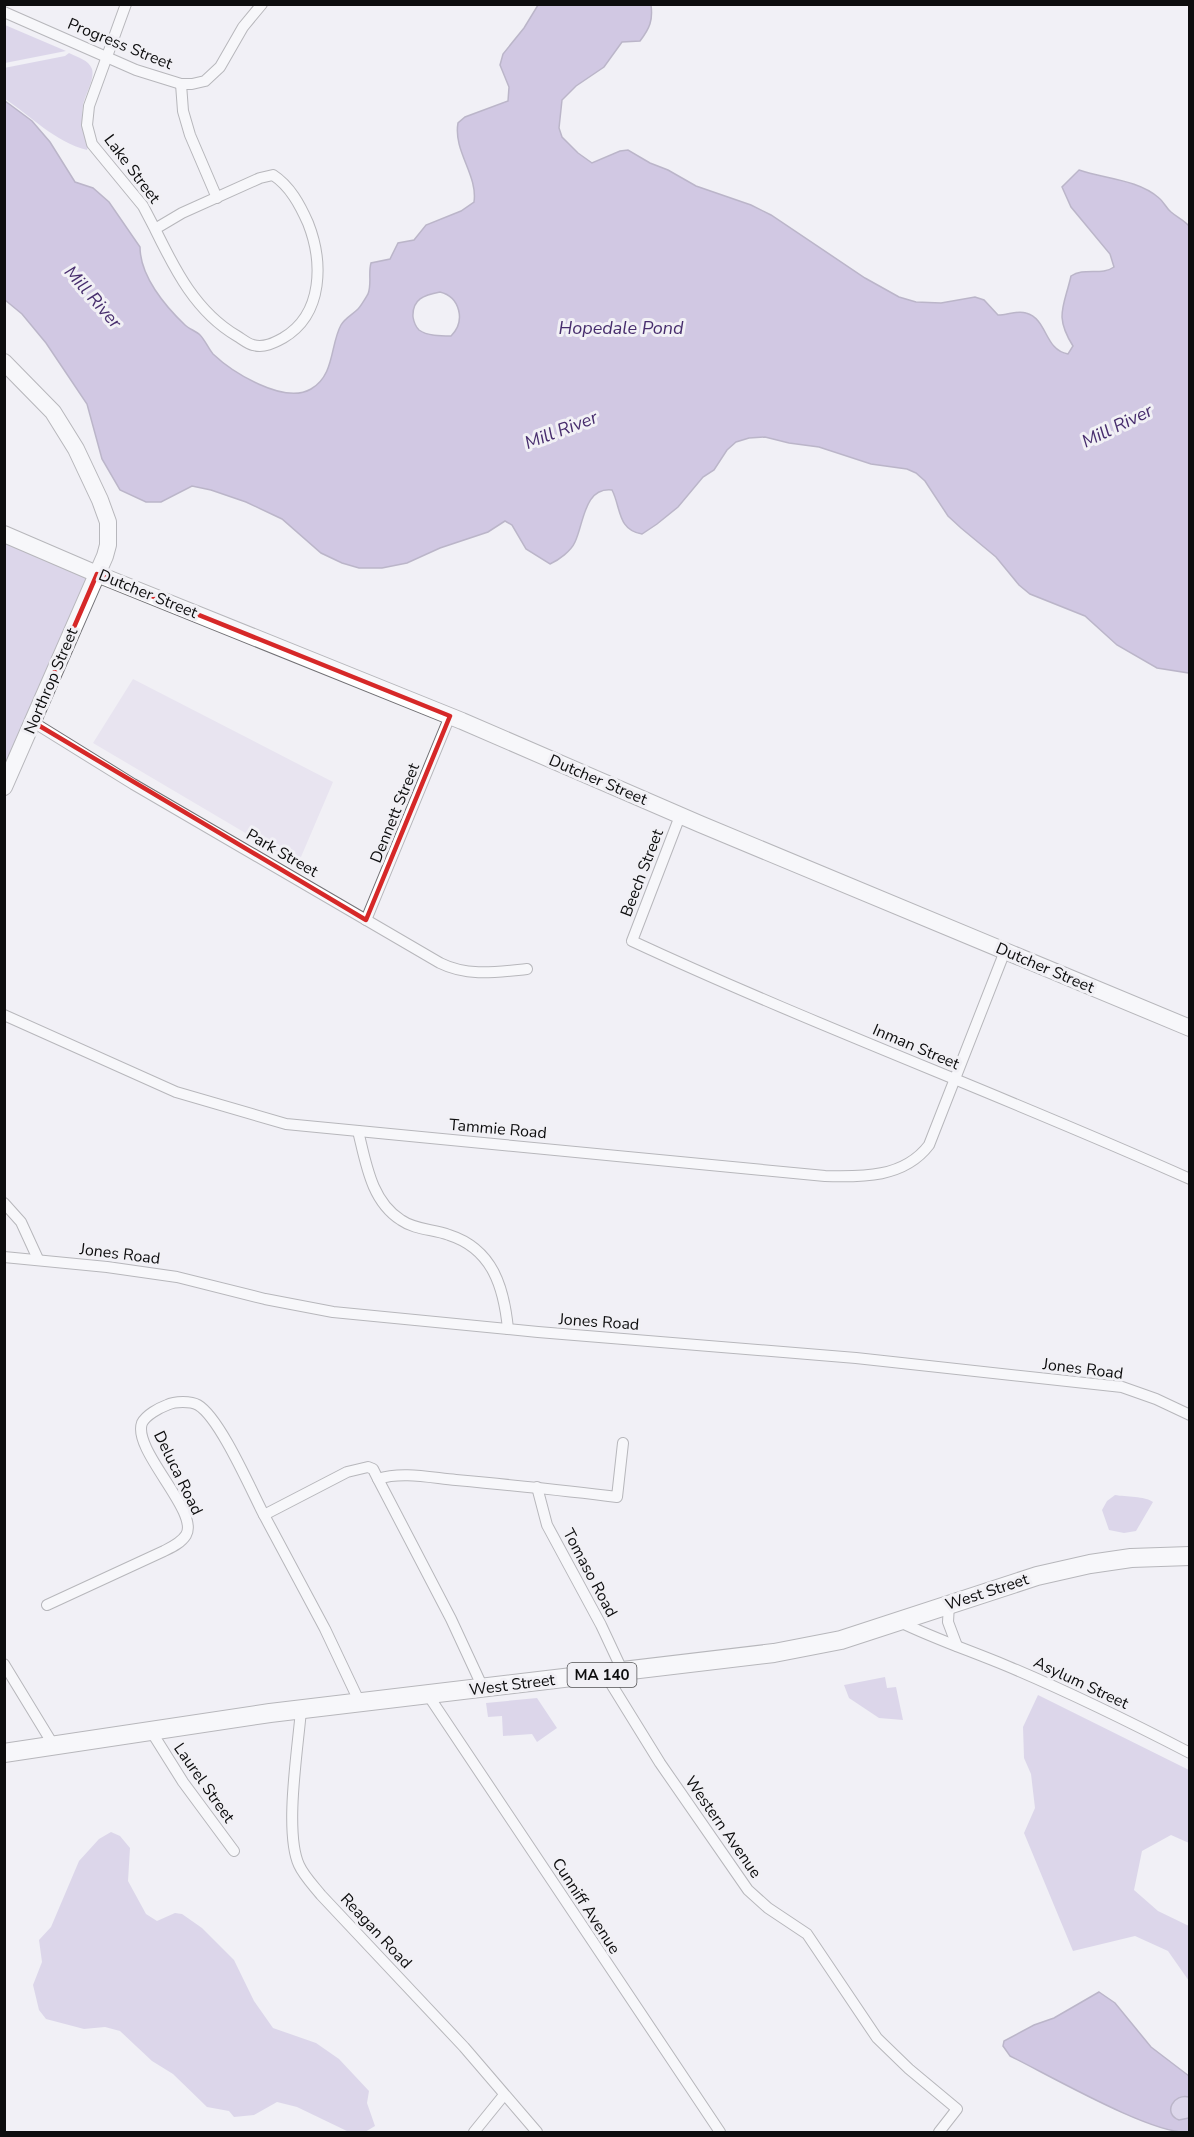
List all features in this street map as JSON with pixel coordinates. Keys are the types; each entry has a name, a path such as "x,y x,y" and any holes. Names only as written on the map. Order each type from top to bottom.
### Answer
{"main road":[{"name":"West Street","path":"4,1753 301,1710 774,1653 841,1640 1037,1576 1089,1564 1131,1558 1190,1556"}],"street":[{"name":"Lake Street","path":"126,4 89,106 87,125 92,144 143,206 179,277 211,317 224,328 252,345 264,346 276,342 298,326 307,315 317,288 317,258 314,241 304,215 286,186 273,175 260,177 183,213 155,229"},
{"name":"Progress Street","path":"4,12 136,70 181,84 205,81 213,76 225,60 250,16 262,4"},
{"path":"181,84 183,111 190,135 217,198"},
{"name":"Northrop Street","path":"4,362 40,397 64,427 100,500 109,532 108,545 97,574 4,788"},
{"name":"Dutcher Street","path":"4,534 97,574 450,716 680,816 1190,1028"},
{"name":"Dennett Street","path":"366,920 450,716"},
{"name":"Park Street","path":"33,722 133,784 440,963 454,970 479,973 527,969"},
{"name":"Beech Street","path":"632,941 680,816"},
{"name":"Inman Street","path":"632,941 724,983 1190,1179"},
{"name":"Tammie Road","path":"4,1015 122,1070 186,1095 286,1124 825,1176 866,1177 899,1169 914,1161 926,1150 934,1137 954,1079 1005,951"},
{"path":"358,1131 374,1187 390,1210 400,1220 412,1226 458,1238 475,1248 489,1263 501,1288 508,1329"},
{"path":"4,1203 21,1222 38,1259"},
{"name":"Jones Road","path":"4,1257 38,1259 177,1277 265,1299 333,1312 856,1358 1122,1387 1156,1399 1190,1415"},
{"name":"Deluca Road","path":"47,1605 164,1551 179,1543 186,1535 187,1522 146,1447 141,1430 143,1421 172,1402 193,1403 200,1406 220,1431 325,1629 360,1703"},
{"path":"378,1479 390,1475 537,1487 617,1497 623,1443"},
{"path":"264,1515 347,1472 368,1467 373,1469 451,1619 483,1688"},
{"name":"Tomaso Road","path":"537,1487 547,1525 601,1625 623,1672"},
{"path":"949,1604 948,1622 957,1646"},
{"name":"Asylum Street","path":"900,1622 934,1639 957,1646 1068,1692 1190,1753"},
{"path":"4,1664 54,1746"},
{"name":"Western Avenue","path":"604,1674 660,1763 748,1890 768,1908 807,1934 877,2038 909,2069 957,2109 939,2133"},
{"name":"Cunniff Avenue","path":"428,1695 720,2133"},
{"name":"Reagan Road","path":"301,1710 292,1812 293,1842 298,1864 303,1873 464,2047 537,2133"},
{"name":"Laurel Street","path":"151,1731 183,1782 234,1851"},
{"path":"474,2133 504,2095"}],"highlighted area":[{"path":"97,574 450,716 366,920 33,722"}],"shaded area":[{"path":"5,25 66,51 5,63"},
{"path":"69,53 86,61 93,73 83,111 87,150 54,135 5,99 4,68 65,56"},
{"path":"5,542 87,577 5,772"},
{"path":"133,679 333,782 298,864 93,743"},
{"path":"1115,1495 1153,1502 1136,1531 1124,1533 1109,1530 1102,1510 1107,1501"},
{"path":"885,1677 887,1688 896,1687 903,1720 879,1718 849,1698 844,1685"},
{"path":"1038,1695 1189,1770 1189,1843 1171,1835 1142,1851 1134,1890 1158,1911 1189,1926 1189,1981 1168,1951 1135,1936 1073,1951 1024,1833 1035,1808 1031,1774 1024,1758 1023,1727"},
{"path":"537,1698 557,1728 537,1742 532,1734 503,1736 502,1716 488,1717 486,1703"},
{"path":"111,1832 120,1836 130,1848 128,1881 146,1914 157,1921 175,1913 182,1914 202,1928 234,1960 254,2001 273,2028 316,2043 339,2059 369,2091 367,2103 375,2126 365,2132 349,2132 297,2107 277,2102 254,2115 234,2117 229,2111 207,2107 173,2074 152,2061 120,2031 105,2027 84,2029 46,2019 39,2010 33,1985 42,1962 39,1940 51,1927 79,1861 99,1839"},
{"path":"1179,2097 1189,2097 1189,2118 1181,2120 1174,2118 1170,2110 1174,2101"}],"water":[{"name":"Hopedale Pond","path":"538,5 651,5 650,24 640,41 622,42 604,67 576,86 562,100 559,128 562,137 578,153 592,163 628,150 696,186 751,205 771,215 865,278 899,297 916,302 941,303 975,297 984,300 998,315 1026,313 1038,321 1054,347 1068,354 1073,346 1064,327 1062,311 1071,276 1082,272 1109,270 1114,267 1110,254 1071,207 1062,187 1079,170 1131,183 1159,198 1169,210 1188,225 1190,227 1189,673 1157,668 1117,645 1085,616 1030,594 1019,585 996,557 948,516 925,481 916,473 907,469 871,464 819,447 765,437 736,442 727,450 714,470 703,477 678,507 642,534 634,532 624,523 612,490 596,494 586,508 573,545 564,555 550,564 526,549 512,525 505,521 488,532 440,548 407,563 382,568 359,568 321,553 282,519 246,502 211,490 192,486 161,502 146,502 120,490 102,459 87,404 46,343 22,314 5,300 5,101 32,121 50,142 75,182 93,188 109,202 140,247 144,269 155,290 177,317 200,335 213,354 259,384 273,390 300,393 311,389 324,376 341,325 359,308 368,294 371,263 390,259 398,243 414,240 426,225 461,211 474,202 472,182 459,143 458,123 465,117 508,101 509,87 500,65 503,54 524,28","holes":["440,292 447,295 459,310 456,330 451,336 430,335 419,330 413,317 417,302 424,296 434,293"]},
{"path":"1099,1992 1115,2003 1151,2047 1189,2076 1189,2097 1175,2101 1172,2104 1171,2113 1179,2120 1189,2118 1189,2132 1173,2131 1151,2124 1100,2102 1010,2056 1003,2046 1004,2041 1034,2025 1054,2018"}],"water label":[{"name":"Mill River","path":"93,297"},
{"name":"Mill River","path":"1117,426"},
{"name":"Mill River","path":"561,430"}]}
